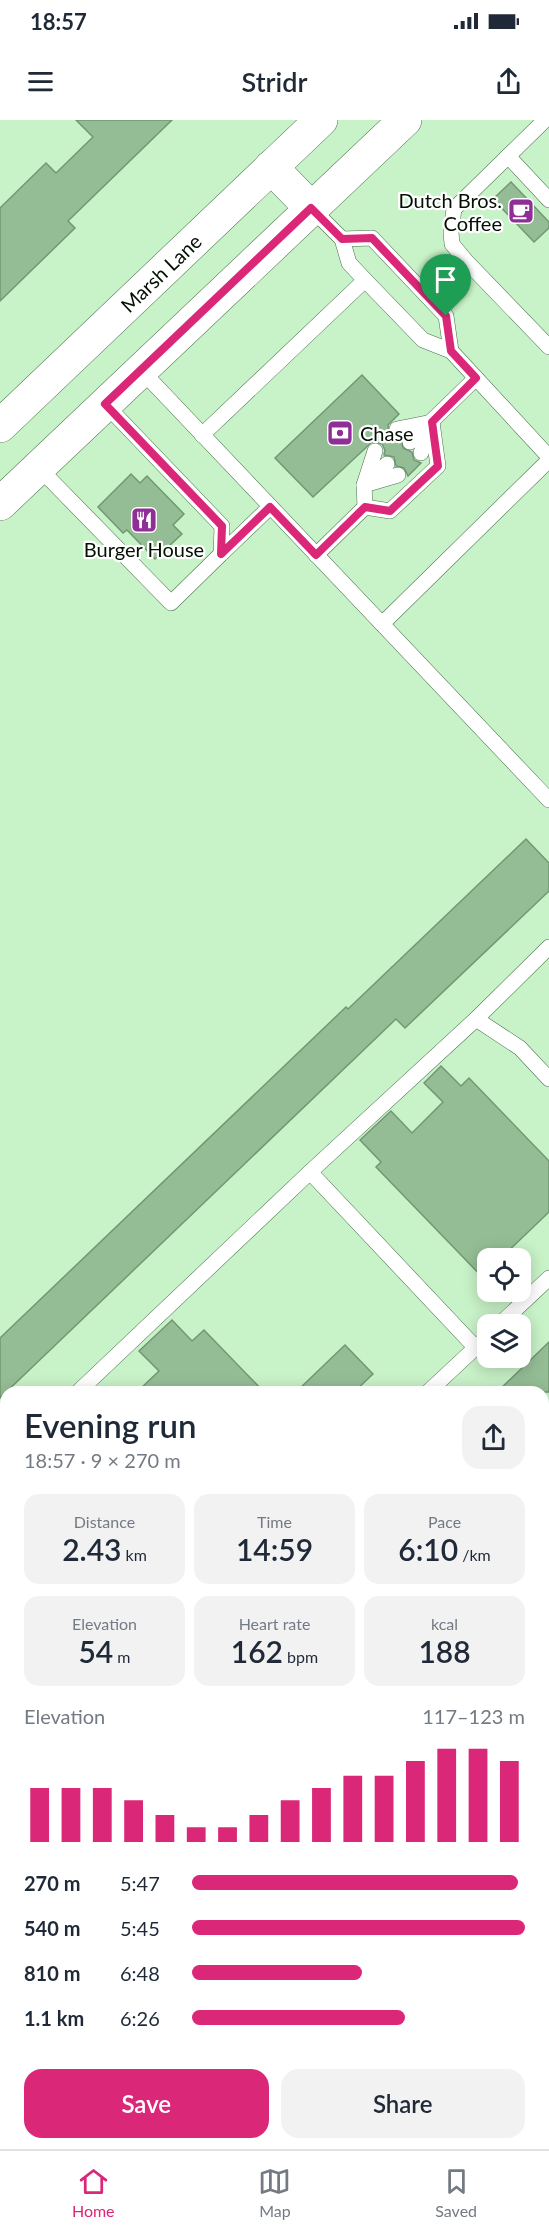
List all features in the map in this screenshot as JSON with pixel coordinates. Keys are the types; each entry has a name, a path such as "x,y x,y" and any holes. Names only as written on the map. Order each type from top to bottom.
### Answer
{"main road":[{"name":"Marsh Lane","path":"0,426 321,120"},
{"path":"0,504 405,120"},
{"path":"271,167 311,208"}],"lane":[{"path":"545,120 454,209 451,232 452,244 549,347"},
{"path":"508,156 549,200"},
{"path":"311,208 342,239 349,262 365,280 423,340 451,351 549,458 382,624"},
{"path":"342,239 372,238 446,316 451,351"},
{"path":"202,435 365,280"},
{"path":"141,370 549,800"},
{"path":"415,448 432,422 476,378"},
{"path":"105,404 222,526 221,554"},
{"path":"398,429 432,422"},
{"path":"365,507 390,511 438,466 432,422"},
{"path":"316,555 365,507 364,485 375,452"},
{"path":"364,485 387,464"},
{"path":"38,467 171,603 270,507"},
{"path":"364,485 398,476"},
{"path":"84,1386 310,1172 476,1019 549,947"},
{"path":"476,1019 520,1048 549,1079"},
{"path":"310,1172 476,1347 434,1386"},
{"path":"511,1314 549,1278"}],"building":[{"path":"76,120 172,120 68,221 75,228 0,301 0,208 46,163 56,173 93,137"},
{"name":"Dutch Bros. Coffee","path":"511,182 549,222 549,228 534,242 493,199"},
{"name":"Chase","path":"362,375 399,414 388,425 389,435 401,438 403,448 412,452 414,460 421,463 408,476 404,468 396,466 394,457 384,455 385,450 382,444 372,442 313,497 275,458"},
{"name":"Burger House","path":"131,474 140,483 147,476 184,514 173,525 182,534 155,559 127,530 123,533 98,507"},
{"path":"526,839 549,863 549,891 405,1028 396,1019 13,1386 0,1386 0,1338 346,1007 348,1009"},
{"path":"441,1066 461,1086 469,1078 549,1161 549,1212 511,1248 477,1248 477,1272 376,1167 381,1162 360,1140 391,1111 412,1133 443,1102 424,1083"},
{"path":"172,1320 192,1341 204,1330 258,1386 143,1386 159,1371 139,1351"},
{"path":"549,1342 549,1386 503,1386 522,1368 531,1368 531,1359"},
{"path":"345,1345 373,1374 360,1386 302,1386"}],"place":[{"name":"Dutch Bros. Coffee","path":"521,211"},
{"name":"Chase","path":"340,433"},
{"name":"Burger House","path":"144,520"}],"route":[{"path":"311,208 342,239 372,238 446,316 451,351 476,378 432,422 438,466 390,511 365,507 316,555 270,507 221,554 222,526 105,404 311,208"}]}
